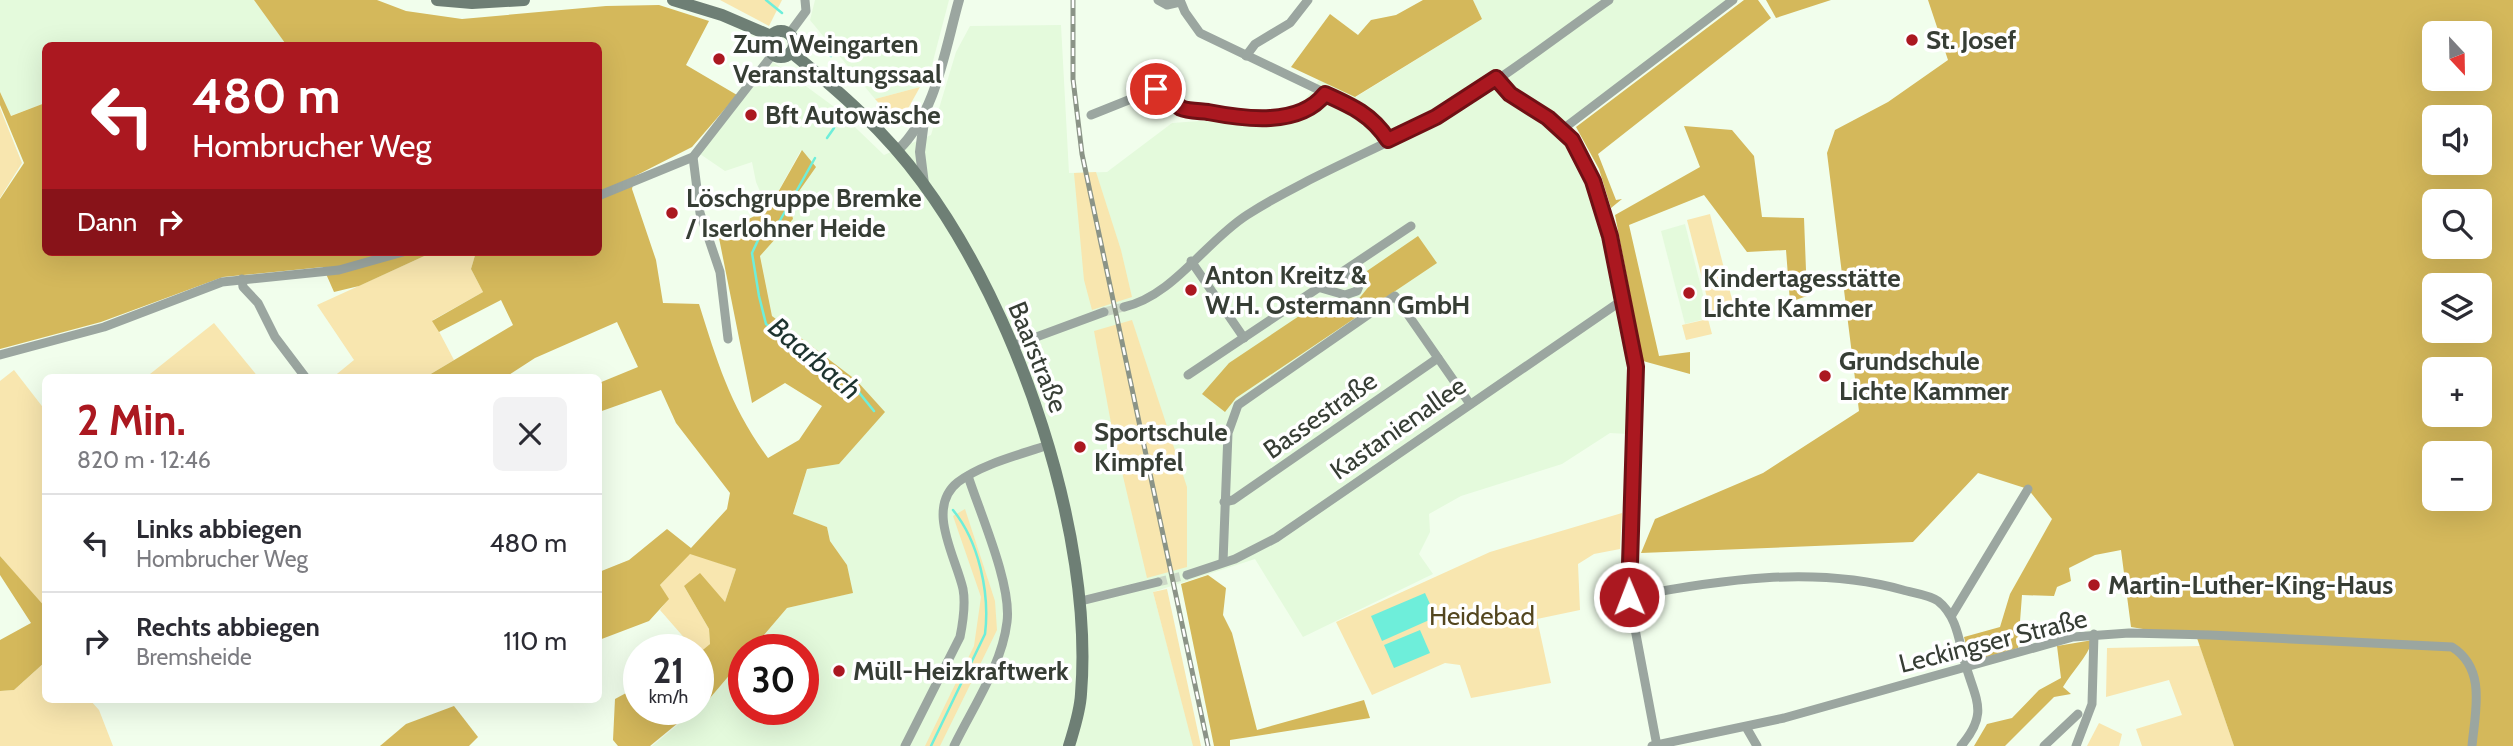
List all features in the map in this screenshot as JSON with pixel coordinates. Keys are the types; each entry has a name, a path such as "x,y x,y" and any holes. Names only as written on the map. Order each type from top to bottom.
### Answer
{"main road":[{"path":"437,0 472,3 524,0"},
{"path":"673,0 722,15 771,36"},
{"path":"778,32 789,34 794,44 792,52 781,57 773,54 768,43 771,36 778,32"},
{"name":"Baarstraße","path":"792,52 862,111 898,150 924,184 982,283 1012,346 1048,445 1070,527 1081,601 1081,697 1069,746"}],"street":[{"path":"789,34 806,12 805,0"},
{"path":"924,184 920,152 926,110 959,0"},
{"path":"1158,0 1167,5 1180,1 1200,33 1363,111 1379,126 1388,140"},
{"path":"1246,56 1255,44 1290,23 1308,0"},
{"path":"1124,307 1145,300 1242,219 1276,197 1436,117 1609,0"},
{"path":"1563,129 1733,0"},
{"path":"602,194 693,157 773,54"},
{"path":"1496,78 1510,94 1563,129 1583,157 1610,236 1636,367 1629,597 1655,746"},
{"path":"1091,115 1156,89 1162,89 1181,108 1255,118 1293,113 1318,103 1325,94"},
{"path":"898,150 911,138 926,110"},
{"path":"693,157 698,203 720,272 728,339"},
{"path":"1188,375 1343,274 1411,226"},
{"path":"0,355 104,327 203,288 242,279 340,270 389,256"},
{"path":"1191,261 1244,338"},
{"path":"1321,288 1345,295 1357,291 1359,286 1356,277 1343,274"},
{"path":"242,279 243,287 258,303 275,337 303,374"},
{"path":"1223,562 1228,433 1238,405 1395,296 1470,404"},
{"name":"Kastanienallee","path":"1187,575 1276,538 1624,299"},
{"path":"1012,346 1104,312"},
{"name":"Bassestraße","path":"1224,502 1233,500 1438,358"},
{"path":"905,746 960,637 963,590 942,512 948,492 968,476 1048,445"},
{"path":"954,746 1000,654 1008,619 1002,581 968,476"},
{"path":"1952,615 2028,489"},
{"path":"1629,597 1726,582 1840,577 1887,585 1936,599 1952,615 1979,715 1978,724 1961,746"},
{"path":"1081,601 1158,582"},
{"path":"2076,746 2092,704 2094,634"},
{"name":"Leckingser Straße","path":"1655,746 1746,727 2057,640 2094,634 2210,635 2452,647 2467,659 2476,681 2472,746"},
{"path":"2044,746 2078,714"},
{"path":"1746,727 1757,746"}],"shaded area":[{"path":"0,0 254,0 285,42 42,42 42,104 10,116 0,92"},
{"path":"254,0 377,0 406,11 462,19 606,6 659,5 709,21 686,65 737,95 692,147 635,176 632,189 656,260 663,303 699,304 734,402 768,458 799,440 822,406 785,383 752,403 718,233 768,210 802,150 816,167 790,204 793,219 760,256 772,316 856,380 885,412 839,464 807,469 793,514 827,527 830,541 847,565 853,593 787,608 765,634 728,634 728,677 714,693 714,634 709,634 684,586 700,573 725,602 736,569 690,554 660,585 669,599 649,621 602,639 602,571 629,560 667,529 691,548 727,509 730,493 676,423 661,390 602,411 602,382 638,367 617,322 535,358 510,374 431,374 513,325 501,300 439,332 432,321 483,292 471,269 475,256 602,256 602,42 284,42"},
{"path":"815,0 949,0 932,65 920,87 875,99 810,20"},
{"path":"1423,0 1473,0 1482,19 1355,97 1291,67 1330,14 1358,35 1371,20 1396,15"},
{"path":"1473,0 1738,0 1669,52 1586,106 1560,135 1572,147 1608,236 1616,292 1625,328 1628,434 1610,433 1562,464 1461,496 1429,514 1430,532 1419,554 1433,574 1303,637 1255,559 1153,592 1194,746 652,746 677,725 714,725 714,693 728,677 728,725 819,725 819,634 765,634 787,608 852,593 847,565 830,541 827,527 793,515 807,469 856,380 772,316 760,255 793,219 790,204 801,150 768,210 756,182 752,162 725,171 700,154 773,62 833,106 884,155 931,135 956,52 970,26 1061,25 1069,173 1107,172 1172,123 1281,115 1302,104 1319,80 1356,97 1482,19"},
{"path":"1744,0 1758,0 1771,18 1598,154 1616,200 1622,199 1611,208 1599,169 1576,127"},
{"path":"1766,0 1831,0 1776,18"},
{"path":"1928,0 2513,0 2513,746 2234,746 2197,638 2131,627 2121,550 2095,555 2069,568 2071,581 2057,587 2054,596 2022,595 2018,648 1970,662 1964,637 2000,627 2010,594 2052,519 2028,489 1978,473 1913,542 1641,553 1655,519 1763,473 1859,411 1827,153 1835,130 1888,102 1948,60"},
{"path":"0,92 11,116 42,104 42,256 424,256 359,286 334,292 323,267 223,277 101,322 0,349 0,199 24,163 0,105"},
{"path":"1684,126 1732,130 1754,156 1762,217 1804,218 1807,296 1790,302 1786,250 1747,252 1704,195 1629,225 1659,356 1690,352 1690,374 1643,361 1615,215 1700,167"},
{"path":"1685,224 1709,318 1685,324 1661,231"},
{"path":"1418,236 1437,263 1236,398 1225,412 1202,394 1229,363 1323,300 1357,301 1370,285 1367,271"},
{"path":"0,556 42,603 42,665 14,690 0,691 0,640 31,623 0,575"},
{"path":"1208,575 1226,588 1223,615 1232,633 1257,730 1364,700 1370,718 1230,740 1230,746 1214,746 1181,584"},
{"path":"2093,640 2063,687 2071,694 2054,697 2005,746 1974,746 1987,724 2012,718 2039,690 2061,678 2057,646"},
{"path":"623,695 623,725 676,725 650,746 618,746 613,740 615,699"},
{"path":"454,706 478,737 469,746 380,746 406,724"}],"green space":[{"path":"720,0 782,0 769,26"},
{"path":"920,87 905,114 899,118 889,114 875,99"},
{"path":"0,108 22,163 0,198"},
{"path":"1096,172 1121,250 1132,297 1092,310 1084,280 1074,173"},
{"path":"1710,214 1734,307 1711,313 1687,220"},
{"path":"424,256 475,256 471,269 483,292 433,320 454,360 431,374 337,374 354,360 317,305"},
{"path":"1708,319 1712,334 1686,340 1682,325"},
{"path":"1132,320 1187,487 1187,567 1147,578 1113,434 1094,331"},
{"path":"214,323 256,374 150,374"},
{"path":"14,370 42,406 42,605 0,556 0,381"},
{"path":"965,509 995,601 997,630 940,746 925,746 974,646 981,597 953,516"},
{"name":"Heidebad","path":"1622,513 1620,549 1594,554 1578,564 1580,610 1537,619 1551,683 1471,698 1460,665 1445,663 1372,695 1336,622 1490,552"},
{"path":"690,553 736,569 725,602 684,586 709,634 681,634 660,610 668,599 660,585"},
{"path":"1167,589 1201,746 1193,746 1153,592"},
{"path":"2200,646 2234,746 2142,746 2136,729 2182,715 2169,680 2106,697 2107,648"},
{"path":"42,665 42,703 93,703 99,710 113,746 0,746 0,691 14,690"},
{"path":"2099,723 2122,734 2119,746 2087,746"}],"water":[{"path":"1425,593 1436,617 1382,641 1371,616"},
{"path":"1420,630 1430,653 1394,668 1384,645"}],"waterway":[{"name":"Baarbach","path":"766,0 782,13"},
{"name":"Baarbach","path":"809,34 831,56"},
{"name":"Baarbach","path":"827,138 834,128 834,110"},
{"name":"Baarbach","path":"815,158 778,224 759,238 752,253 759,296 766,324 857,390 874,411"},
{"name":"Baarbach","path":"931,746 985,634 986,602 981,569 970,537 953,510"}],"tunnel":[{"path":"1104,312 1124,307"},
{"path":"1158,582 1187,575"}],"railway":[{"path":"1073,0 1073,79 1082,154 1208,746"}],"place":[{"name":"St. Josef","path":"1912,40"},
{"name":"Zum Weingarten Veranstaltungssaal","path":"719,59"},
{"name":"Bft Autowäsche","path":"751,115"},
{"name":"Löschgruppe Bremke / Iserlohner Heide","path":"672,213"},
{"name":"Anton Kreitz & W.H. Ostermann GmbH","path":"1191,290"},
{"name":"Kindertagesstätte Lichte Kammer","path":"1689,293"},
{"name":"Grundschule Lichte Kammer","path":"1825,376"},
{"name":"Sportschule Kimpfel","path":"1080,447"},
{"name":"Martin-Luther-King-Haus","path":"2094,585"},
{"name":"Müll-Heizkraftwerk","path":"839,671"}],"route":[{"path":"1156,89 1162,89 1181,108 1255,118 1275,117 1308,108 1318,103 1325,94 1363,111 1379,126 1388,140 1436,117 1496,78 1510,94 1563,129 1583,157 1604,215 1624,299 1636,367 1636,418 1628,552 1629,597"}]}
